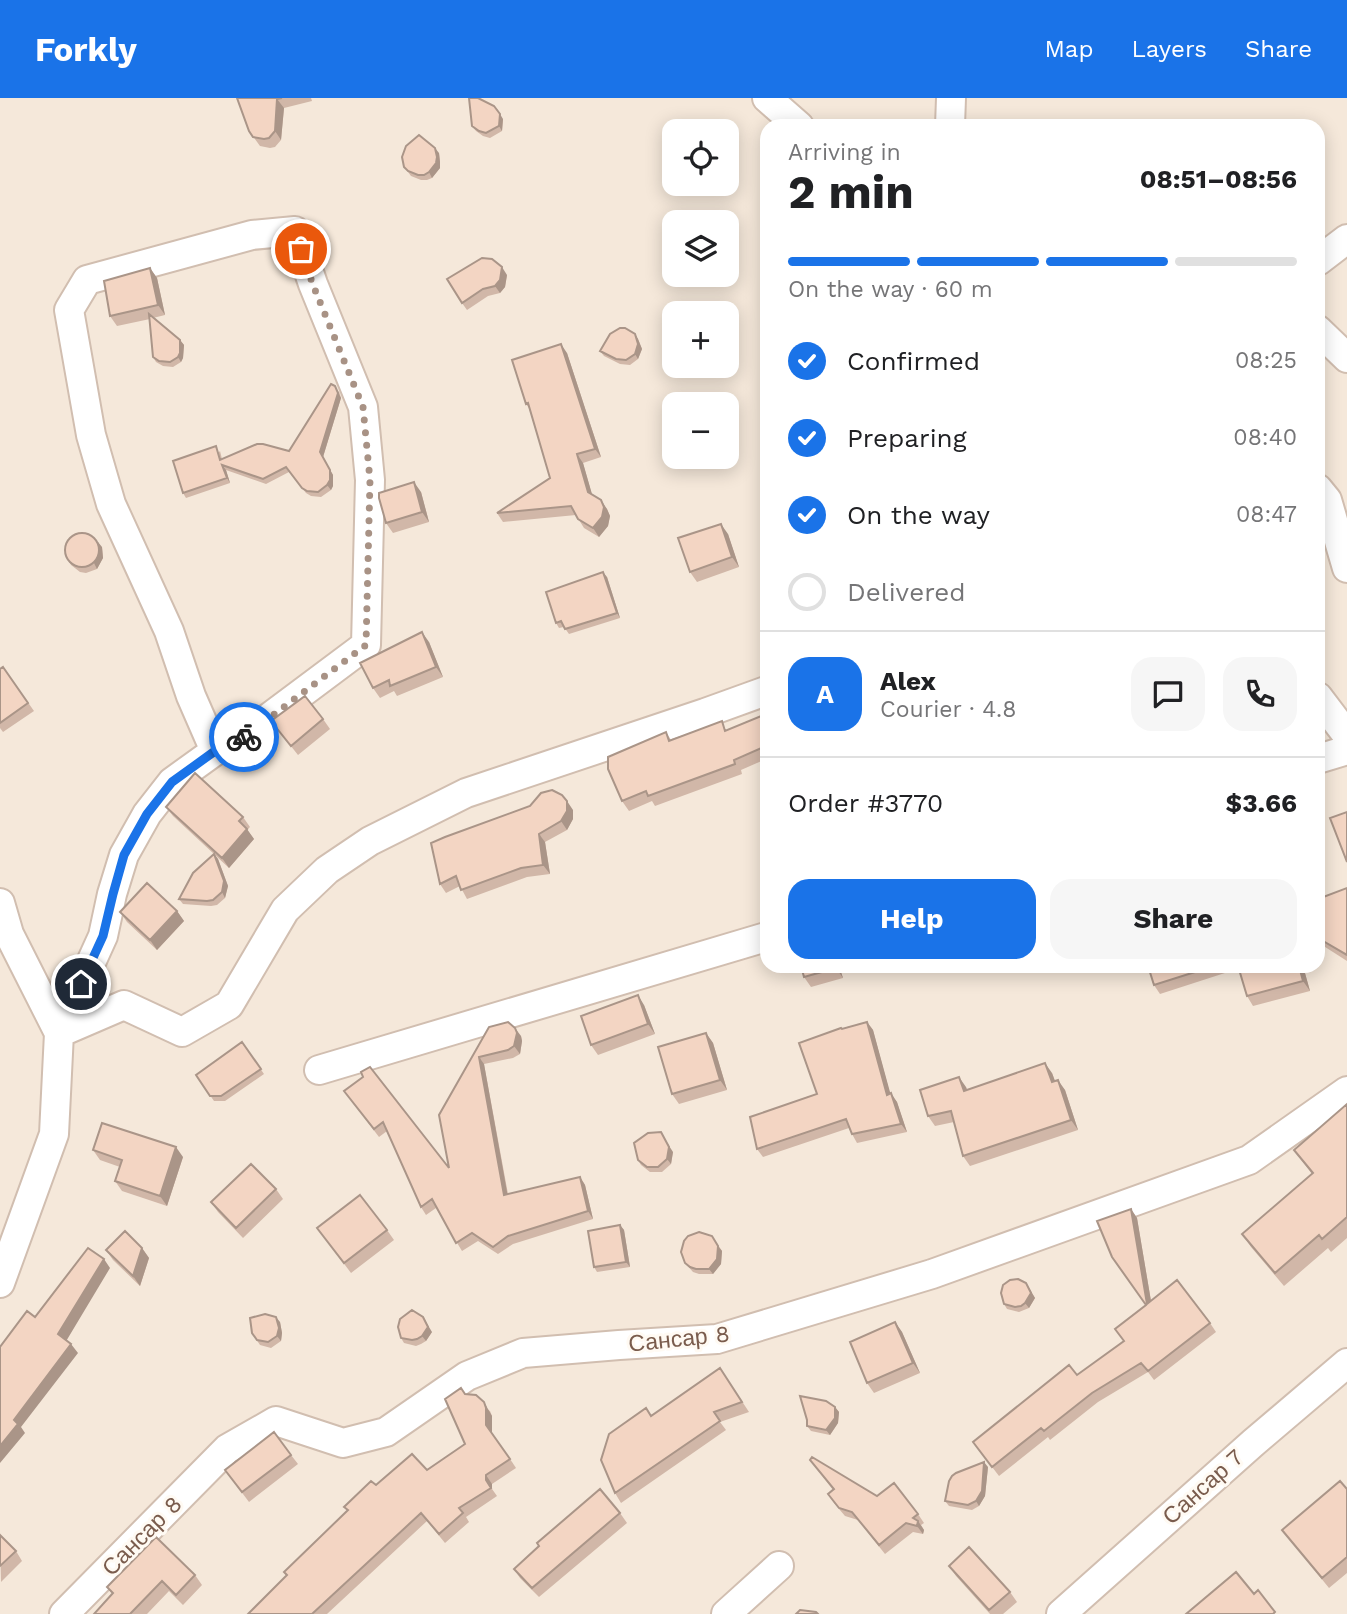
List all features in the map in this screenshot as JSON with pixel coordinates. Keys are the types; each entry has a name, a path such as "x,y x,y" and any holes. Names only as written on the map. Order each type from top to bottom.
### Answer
{"street":[{"path":"766,98 791,119"},
{"path":"950,119 951,98"},
{"path":"0,1283 54,1134 59,1033 103,936 124,855 147,814 172,782 215,751 235,743 366,645 370,480 363,407 313,285 295,231 252,235 87,280 69,310 91,435 111,504 169,631 191,695 215,751"},
{"path":"1325,256 1347,239"},
{"path":"1325,337 1347,358"},
{"path":"1325,498 1347,568"},
{"path":"59,1033 124,1006 182,1032 229,1005 285,910 327,870 370,841 466,793 760,693"},
{"path":"1325,706 1347,735"},
{"path":"1325,732 1347,743"},
{"path":"1325,757 1347,750"},
{"path":"0,903 5,937 59,1033"},
{"path":"319,1070 760,939"},
{"name":"Сансар 8","path":"64,1614 227,1449 276,1421 343,1443 386,1432 467,1376 523,1353 717,1339 932,1273 1249,1160 1347,1090"},
{"name":"Сансар 7","path":"1061,1614 1243,1451 1347,1363"},
{"path":"726,1614 779,1566"}],"shaded area":[{"path":"0,98 1347,98 1347,1614 0,1614"}],"building":[{"path":"237,98 282,98 277,99 275,131 269,138 253,137"},
{"path":"469,98 478,98 494,106 500,114 499,126 486,133 472,126"},
{"path":"419,135 435,148 437,157 436,163 424,175 408,171 404,167 402,157 406,146"},
{"path":"482,258 492,259 502,267 500,280 495,286 483,289 462,303 447,279"},
{"path":"150,268 158,305 110,316 104,281"},
{"path":"149,314 180,340 180,353 170,362 159,361 153,357"},
{"path":"620,328 635,334 638,344 635,354 626,360 616,359 600,351 610,334"},
{"path":"561,344 595,449 577,454 588,492 601,500 604,507 602,517 593,528 578,519 571,506 497,513 550,478 512,360"},
{"path":"331,384 338,393 320,452 330,470 330,480 318,492 302,488 286,467 263,479 222,465 227,478 183,493 173,461 216,446 220,460 257,444 289,451"},
{"path":"414,482 422,512 386,523 379,493"},
{"path":"721,524 732,557 690,572 678,538"},
{"path":"82,533 94,538 99,550 94,562 82,567 70,562 65,550 70,538"},
{"path":"603,572 617,613 565,629 561,621 556,623 546,592"},
{"path":"422,632 436,667 390,686 389,680 373,688 360,663"},
{"path":"3,667 28,703 0,723 0,669"},
{"path":"305,696 323,719 291,746 271,721"},
{"path":"760,716 760,749 734,760 735,764 648,796 646,791 622,801 608,769 608,757 666,732 669,741 722,721 725,731"},
{"path":"195,773 243,817 239,821 247,829 222,858 166,807"},
{"path":"552,790 567,801 567,811 561,821 539,834 543,865 521,868 461,890 456,876 440,884 431,843 530,806 541,793"},
{"path":"1347,812 1347,862 1330,818"},
{"path":"214,854 224,881 222,892 213,900 207,901 179,899 193,873"},
{"path":"147,883 177,911 150,940 120,912"},
{"path":"1347,888 1347,955 1325,942 1325,896"},
{"path":"803,973 818,973 804,977"},
{"path":"1150,973 1192,973 1154,985"},
{"path":"1240,973 1301,973 1303,981 1247,996"},
{"path":"638,995 648,1024 591,1045 581,1016"},
{"path":"508,1022 517,1033 514,1046 479,1057 504,1195 580,1177 588,1211 508,1236 493,1247 472,1233 456,1243 432,1199 421,1207 383,1122 374,1129 344,1091 363,1077 361,1072 370,1067 449,1168 439,1115 489,1027"},
{"path":"867,1022 887,1095 891,1093 901,1124 852,1134 846,1119 757,1149 750,1117 817,1094 799,1043"},
{"path":"706,1033 720,1080 672,1094 658,1047"},
{"path":"242,1042 261,1069 221,1096 210,1096 196,1075"},
{"path":"1045,1063 1052,1082 1058,1080 1071,1120 963,1156 951,1111 928,1116 920,1090 959,1077 964,1091"},
{"path":"1347,1104 1347,1217 1322,1239 1319,1235 1275,1273 1242,1234 1313,1173 1294,1150"},
{"path":"102,1123 176,1147 160,1196 115,1181 122,1160 93,1150"},
{"path":"661,1132 669,1147 667,1159 658,1167 647,1167 638,1160 634,1143 648,1133"},
{"path":"251,1164 276,1189 236,1228 211,1202"},
{"path":"360,1195 387,1230 344,1263 317,1228"},
{"path":"1131,1209 1147,1304 1177,1280 1210,1323 1148,1371 1141,1363 1092,1393 1044,1431 1041,1428 992,1467 973,1442 1069,1365 1077,1375 1124,1341 1115,1329 1146,1305 1112,1257 1097,1221"},
{"path":"620,1225 626,1262 594,1267 588,1231"},
{"path":"125,1231 142,1248 133,1276 106,1250"},
{"path":"699,1232 712,1236 718,1246 717,1259 709,1269 690,1267 685,1263 681,1252 688,1236"},
{"path":"88,1248 104,1259 58,1334 71,1344 14,1420 18,1424 0,1446 0,1347 27,1311 35,1317"},
{"path":"1018,1279 1026,1283 1031,1293 1021,1306 1004,1304 1001,1293 1003,1285"},
{"path":"412,1310 423,1317 428,1327 417,1339 401,1338 398,1327 400,1319"},
{"path":"265,1314 276,1317 279,1328 277,1336 268,1342 257,1340 252,1333 250,1318"},
{"path":"895,1322 913,1363 867,1383 850,1342"},
{"path":"720,1368 742,1402 714,1412 720,1421 615,1493 601,1460 609,1434 646,1408 651,1416"},
{"path":"461,1388 465,1394 476,1395 484,1402 486,1425 510,1459 486,1475 491,1488 459,1508 463,1513 439,1534 421,1513 312,1614 248,1614 287,1575 284,1572 348,1510 344,1507 371,1481 376,1485 412,1454 427,1470 465,1444 445,1399"},
{"path":"800,1396 826,1401 835,1407 835,1418 826,1430 807,1426"},
{"path":"274,1432 291,1455 242,1492 225,1470"},
{"path":"812,1457 877,1496 894,1483 918,1514 913,1518 918,1521 917,1526 906,1523 879,1545 852,1512 839,1508 828,1494 834,1489 810,1460"},
{"path":"984,1462 982,1491 976,1501 968,1505 945,1501 952,1476"},
{"path":"1340,1481 1347,1489 1347,1557 1322,1578 1282,1530"},
{"path":"600,1489 620,1513 532,1588 514,1569 539,1546 537,1543"},
{"path":"0,1535 16,1551 0,1566"},
{"path":"156,1537 195,1575 176,1595 162,1581 130,1614 94,1614 113,1593 107,1587"},
{"path":"969,1547 1010,1592 989,1610 949,1566"},
{"path":"1236,1572 1254,1594 1258,1590 1275,1612 1273,1614 1186,1614"},
{"path":"800,1610 816,1612 818,1614 796,1614"}],"way so far":[{"path":"244,737 366,645 370,480 363,407 301,249"}],"route":[{"path":"81,984 103,936 124,855 147,814 172,782 215,751 244,737"}]}
